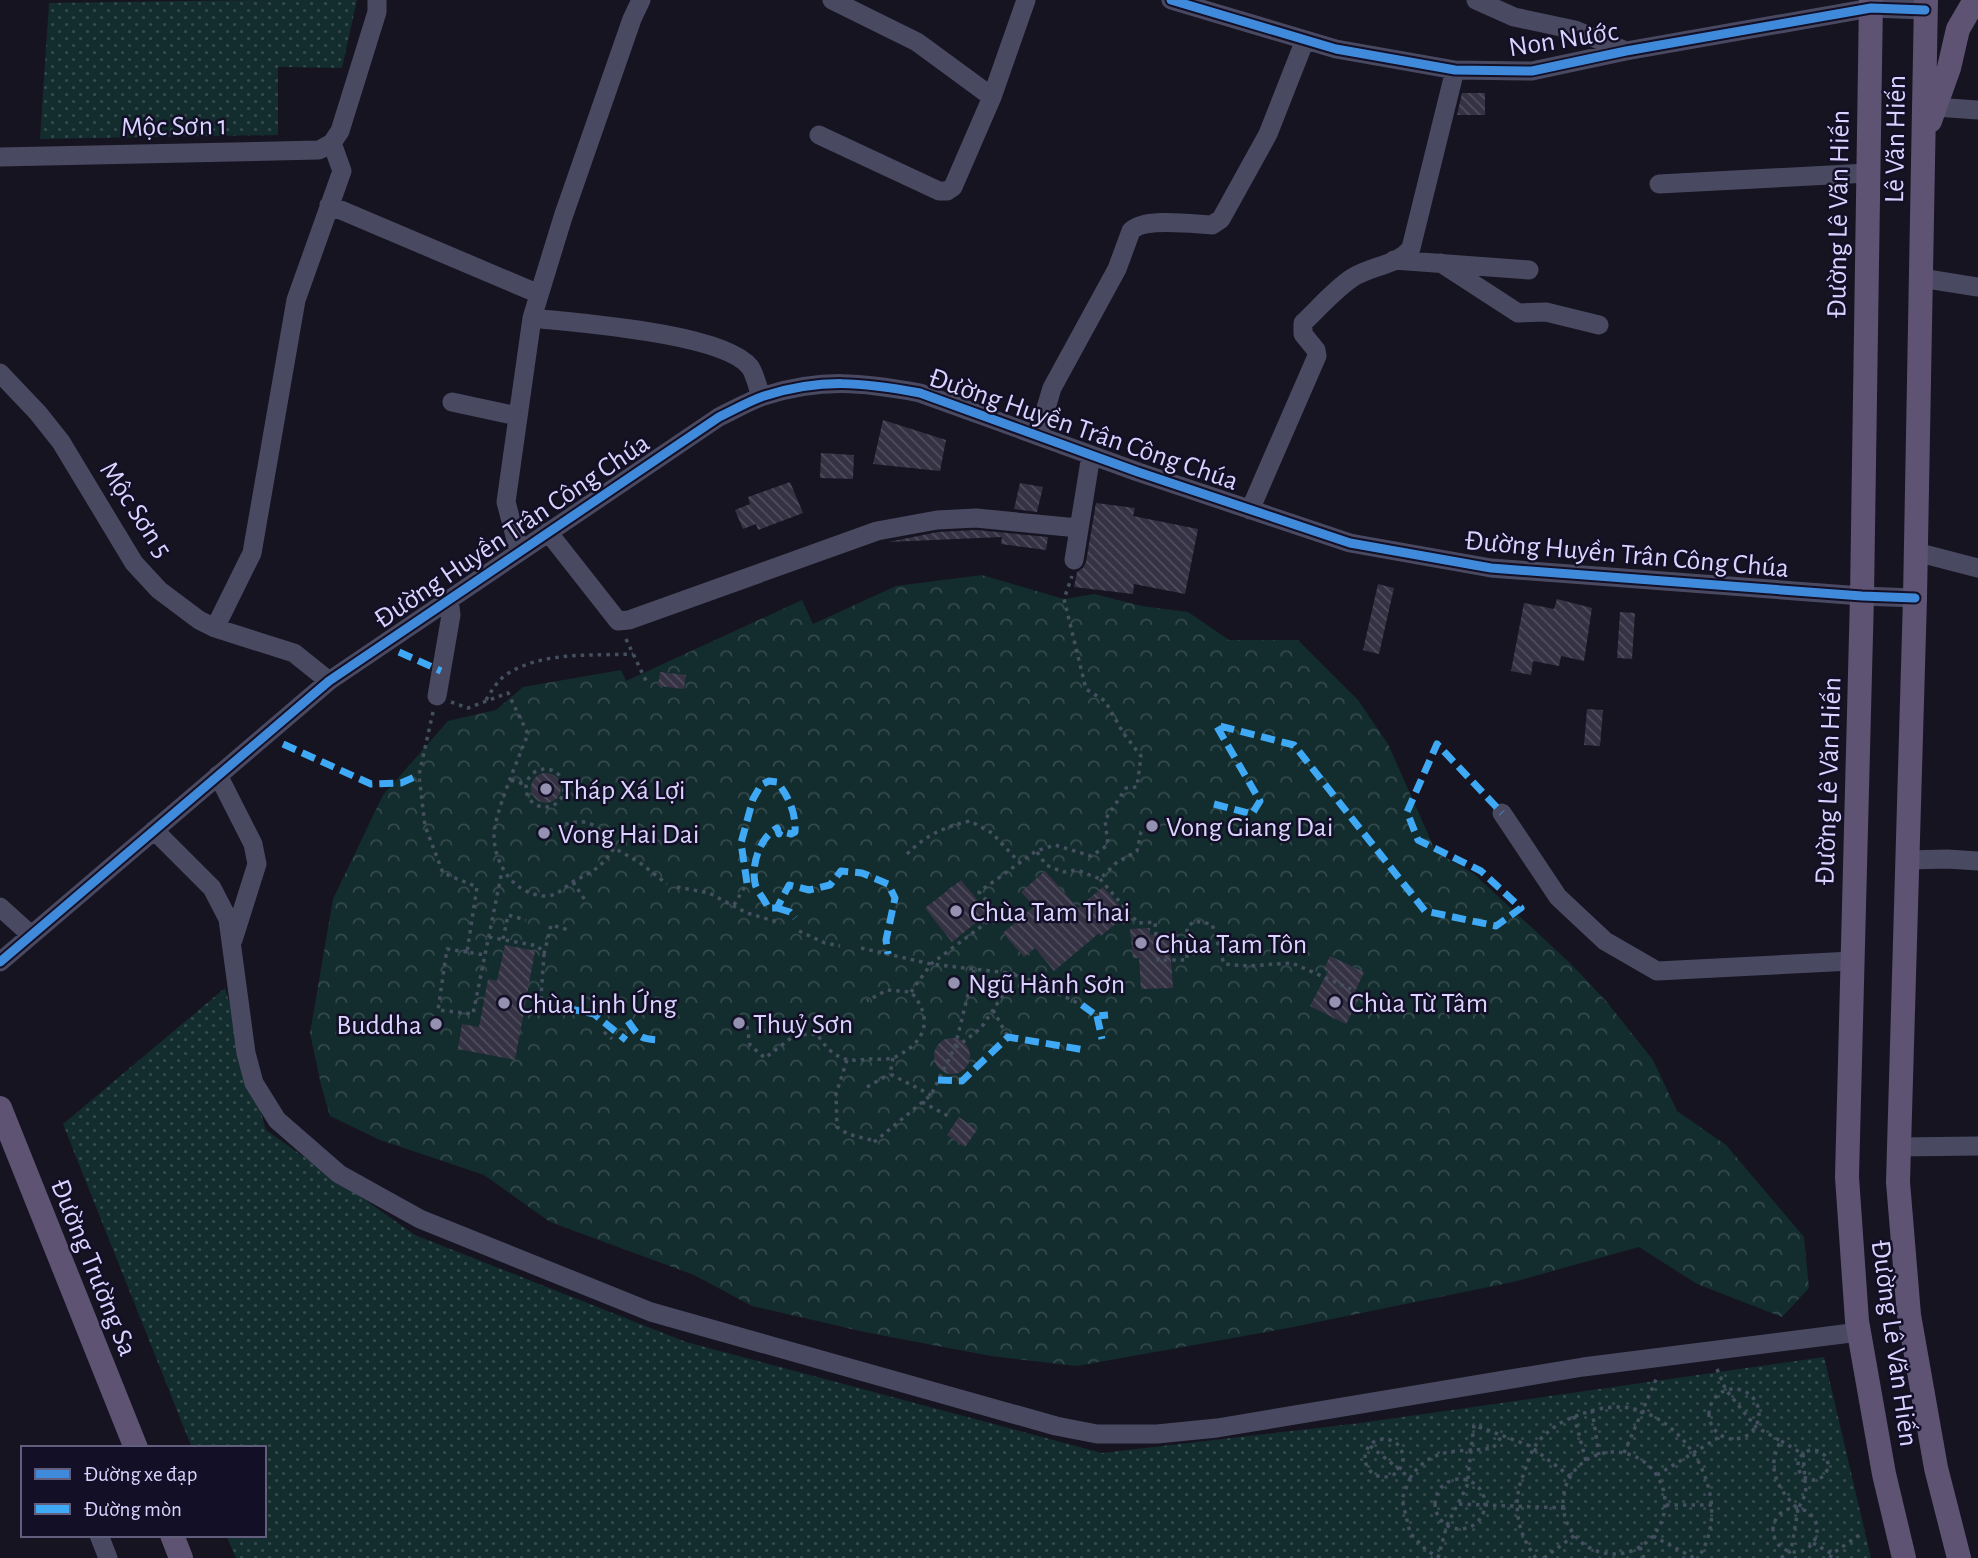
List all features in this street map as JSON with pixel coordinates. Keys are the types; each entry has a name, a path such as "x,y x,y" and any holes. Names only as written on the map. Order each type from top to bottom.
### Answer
{"main road":[{"path":"1924,138 1950,68 1958,29 1975,0"},
{"name":"Đường Lê Văn Hiến","path":"1871,4 1862,596 1847,1177 1859,1332 1884,1474 1904,1558"},
{"name":"Lê Văn Hiến","path":"1921,278 1926,5"},
{"name":"Đường Lê Văn Hiến","path":"1921,278 1915,598 1898,1182 1909,1315 1936,1468 1959,1558"},
{"name":"Đường Trường Sa","path":"0,1108 135,1446"},
{"path":"173,1537 181,1558"}],"street":[{"path":"215,628 252,553 296,300 342,171 336,137 377,12 377,0"},
{"path":"519,551 506,502 532,318 567,205 641,0"},
{"path":"832,0 917,42 992,97"},
{"path":"818,135 939,191 947,191 953,187 992,97 1026,0"},
{"name":"Non Nước","path":"1171,0 1336,49 1455,70 1532,71 1871,4 1926,5"},
{"path":"1476,0 1514,17 1575,30 1626,51"},
{"path":"1038,435 1052,388 1117,270 1130,231 1146,223 1212,225 1222,219 1268,134 1305,40"},
{"path":"1250,510 1317,356 1316,350 1303,334 1304,323 1335,291 1355,276 1402,257 1411,248 1455,70"},
{"path":"1935,107 1978,110"},
{"name":"Mộc Sơn 1","path":"0,157 319,150 336,137"},
{"path":"1659,184 1868,173"},
{"path":"329,205 539,293"},
{"path":"1392,260 1529,270"},
{"path":"1441,263 1518,313 1546,312 1599,325"},
{"path":"1921,278 1978,287"},
{"path":"532,318 646,331 725,349 750,367 761,397"},
{"name":"Mộc Sơn 5","path":"0,373 61,442 134,563 159,590 183,610 215,628 294,653 328,681"},
{"name":"Đường Huyền Trân Công Chúa","path":"0,962 328,681 719,417 761,397 823,383 882,386 920,393 1350,543 1492,568 1915,598"},
{"path":"452,402 517,416"},
{"path":"1074,560 1091,454"},
{"path":"548,532 618,621 629,620 877,531 937,520 976,518 1079,528"},
{"path":"1916,552 1978,568"},
{"path":"437,696 451,615 449,599"},
{"path":"218,775 253,844 257,864 233,941"},
{"path":"1502,813 1558,897 1605,941 1657,971 1852,961"},
{"path":"154,830 212,888 228,919 246,1053 254,1083 277,1120 339,1174 420,1219 651,1312 1056,1426 1097,1434 1157,1434 1217,1428 1583,1367 1859,1332"},
{"path":"1907,860 1978,861"},
{"path":"0,907 31,935"},
{"path":"1899,1147 1978,1146"},
{"path":"100,1537 108,1558"}],"path":[{"path":"974,896 1037,851 1055,845 1091,856 1108,845 1105,820 1126,788 1137,787 1141,756 1124,734 1105,701 1086,690 1064,599 1074,560"},
{"path":"618,621 648,685"},
{"path":"485,701 506,675 528,665 552,658 633,654"},
{"path":"467,952 477,887 443,873 425,826 420,789 419,775 437,696 468,708 508,692 528,734 494,834 496,857 502,871 531,893 554,895 573,882 587,877 606,862 614,848"},
{"path":"552,771 561,779 564,792 554,805 542,807 536,805 528,796 527,785 533,774 552,771"},
{"path":"511,780 527,785"},
{"path":"907,854 931,833 970,821 992,833 1020,863"},
{"path":"549,830 570,822 591,823 603,831 614,848 639,862 667,884"},
{"path":"1100,878 1116,863 1137,851 1141,832 1147,826"},
{"path":"1037,851 1046,865 1063,872 1077,870 1100,878 1138,923 1155,922 1158,960 1187,960 1187,928 1194,922 1212,924 1224,964 1248,966 1292,963 1351,989"},
{"path":"485,955 447,949 438,1010 473,1014 489,937 502,871"},
{"path":"573,882 587,903"},
{"path":"734,906 747,883"},
{"path":"677,887 709,893 747,913 781,923"},
{"path":"911,992 931,964 998,915 979,892"},
{"path":"503,939 508,915 526,919"},
{"path":"566,1008 545,1003 541,997 544,954 551,925 569,930"},
{"path":"799,932 840,946"},
{"path":"489,937 538,946 544,954"},
{"path":"861,948 931,964 1017,974 1082,1005"},
{"path":"847,1060 836,1094 837,1127 848,1135 871,1140 873,1143 931,1095 954,1049 974,969"},
{"path":"954,1049 981,1028 1017,974"},
{"path":"747,1026 750,1045 765,1058 795,1035 817,1034 827,1049 847,1060 893,1058 914,1045 923,1030 925,1017 920,1003 911,992 887,990 867,1001"},
{"path":"993,1010 1008,1037"},
{"path":"604,1032 612,1039"},
{"path":"867,1087 890,1074 893,1058"},
{"path":"890,1074 931,1095"},
{"path":"922,1102 952,1118"},
{"path":"1624,1453 1665,1357"},
{"path":"1726,1390 1756,1427 1803,1454 1817,1450 1828,1460 1827,1470 1821,1478 1806,1478"},
{"path":"1726,1390 1743,1390 1751,1395 1759,1410 1756,1427 1744,1438 1736,1440 1721,1436 1710,1424 1709,1408 1713,1400 1726,1390"},
{"path":"1536,1558 1528,1548 1516,1506 1519,1486 1533,1448 1545,1434 1574,1416 1592,1410 1620,1407 1651,1415 1676,1433 1693,1453 1712,1496 1712,1521 1705,1547 1696,1558 1653,1536"},
{"path":"1592,1410 1600,1455"},
{"path":"1574,1416 1586,1461"},
{"path":"1502,1436 1493,1448 1471,1449 1461,1449 1436,1455 1416,1468 1410,1478 1402,1499 1410,1533 1438,1558 1447,1525 1468,1481 1471,1449 1474,1425 1533,1448 1571,1477"},
{"path":"1657,1475 1721,1436"},
{"path":"1381,1440 1394,1442 1404,1458 1399,1470 1383,1478 1372,1473 1366,1463 1366,1451 1370,1446 1381,1440"},
{"path":"1781,1441 1774,1451 1774,1479 1783,1494 1798,1509"},
{"path":"1370,1446 1410,1478"},
{"path":"1624,1453 1637,1457 1657,1475 1664,1490 1666,1505 1662,1522 1653,1536 1640,1547 1618,1556 1607,1556 1575,1535 1567,1522 1564,1508 1565,1492 1571,1477 1586,1461 1600,1455 1624,1453"},
{"path":"1791,1552 1798,1509 1806,1493 1806,1478 1798,1467 1803,1454"},
{"path":"1452,1481 1468,1481 1480,1490 1485,1505 1479,1521 1472,1526 1455,1529 1447,1525 1437,1513 1436,1498 1440,1490 1452,1481"},
{"path":"1459,1504 1564,1508"},
{"path":"1666,1505 1712,1505"},
{"path":"1781,1558 1813,1543 1817,1529 1815,1522 1805,1511 1798,1509 1783,1512 1774,1523 1778,1544 1791,1552"},
{"path":"1813,1543 1831,1556 1862,1534"},
{"path":"1544,1558 1575,1535"},
{"path":"1640,1547 1644,1558"}],"green space":[{"path":"357,0 342,68 278,67 278,135 40,139 49,3"},
{"name":"Ngũ Hành Sơn","path":"982,575 1064,599 1094,594 1142,606 1188,612 1229,640 1298,640 1358,700 1388,744 1436,852 1473,873 1571,964 1606,1001 1653,1060 1677,1111 1726,1145 1804,1237 1809,1288 1782,1317 1697,1284 1639,1247 1513,1282 1288,1328 1077,1366 991,1356 869,1333 752,1306 694,1275 550,1222 484,1175 380,1140 330,1116 310,1033 333,899 383,795 448,721 496,710 523,687 621,670 626,681 802,600 813,624 896,586"},
{"path":"225,988 266,1130 415,1235 686,1342 1102,1453 1360,1423 1824,1357 1871,1558 236,1558 227,1537 266,1537 266,1446 191,1446 63,1124"}],"building":[{"path":"1462,93 1485,93 1485,115 1457,115"},
{"path":"883,420 946,440 940,471 873,464"},
{"path":"821,453 854,455 853,479 820,478"},
{"path":"790,482 803,513 758,530 756,524 743,529 735,510 750,504 748,497"},
{"path":"1020,483 1043,487 1037,512 1014,509"},
{"path":"1096,503 1135,508 1133,516 1198,529 1185,594 1134,584 1133,594 1074,587 1077,572 1086,562"},
{"path":"976,530 1048,537 1046,550 1001,544 1002,537 888,542 938,532"},
{"path":"1378,584 1394,588 1379,654 1363,650"},
{"path":"1557,599 1592,608 1584,661 1561,656 1559,666 1533,661 1531,675 1511,671 1524,603 1554,609"},
{"path":"1620,612 1635,613 1632,659 1617,658"},
{"path":"660,672 686,675 684,689 658,686"},
{"path":"1587,709 1603,710 1600,746 1584,745"},
{"name":"Tháp Xá Lợi","path":"546,773 557,777 561,788 557,799 546,803 535,799 531,788 535,777"},
{"path":"1045,871 1078,908 1103,887 1127,914 1101,936 1099,933 1054,971 1035,948 1024,957 1003,933 1034,906 1021,892"},
{"name":"Chùa Tam Thai","path":"961,880 988,913 952,942 925,908"},
{"path":"1150,928 1150,935 1177,931 1179,947 1170,948 1173,988 1141,989 1139,958 1133,958 1130,929"},
{"name":"Chùa Linh Ứng","path":"505,945 535,951 515,1060 458,1049 462,1024 479,1027 488,979 497,981"},
{"path":"1330,956 1364,972 1353,996 1359,999 1346,1024 1310,1006 1328,971 1324,969"},
{"path":"952,1038 965,1043 970,1056 965,1069 952,1074 939,1069 934,1056 939,1043"},
{"path":"959,1117 977,1130 965,1147 947,1135"}],"marked path":[{"path":"399,652 441,671"},
{"path":"1214,804 1252,814 1260,801 1216,725 1294,745 1425,911 1496,926 1521,908 1481,871 1418,840 1407,812 1437,744 1502,813"},
{"path":"283,744 371,784 401,783 419,775"},
{"path":"747,883 741,843 753,799 761,785 769,781 777,782 791,806 795,832 791,834 780,831 779,834 777,828 766,838 758,852 754,868 755,883 768,908 777,908 789,885 809,890 830,885 841,871 862,873 888,884 895,898 886,940 888,954"},
{"path":"777,908 790,912 795,918"},
{"path":"1082,1005 1097,1016 1108,1015"},
{"path":"566,1008 594,1014 626,1040"},
{"path":"1097,1016 1102,1039"},
{"path":"628,1021 642,1037 662,1040"},
{"path":"938,1080 962,1081 1008,1037 1085,1050"}],"cycle path":[{"path":"1171,0 1336,49 1455,70 1532,71 1626,51 1871,8 1925,10"},
{"path":"0,962 329,681 719,417 764,396 804,386 860,384 920,393 1138,472 1350,543 1491,568 1915,598"}],"place":[{"name":"Tháp Xá Lợi","path":"546,789"},
{"name":"Vong Giang Dai","path":"1152,826"},
{"name":"Vong Hai Dai","path":"544,833"},
{"name":"Chùa Tam Thai","path":"956,911"},
{"name":"Chùa Tam Tôn","path":"1141,943"},
{"name":"Ngũ Hành Sơn","path":"954,983"},
{"name":"Chùa Từ Tâm","path":"1335,1002"},
{"name":"Chùa Linh Ứng","path":"504,1003"},
{"name":"Thuỷ Sơn","path":"739,1023"},
{"name":"Buddha","path":"436,1024"}]}
